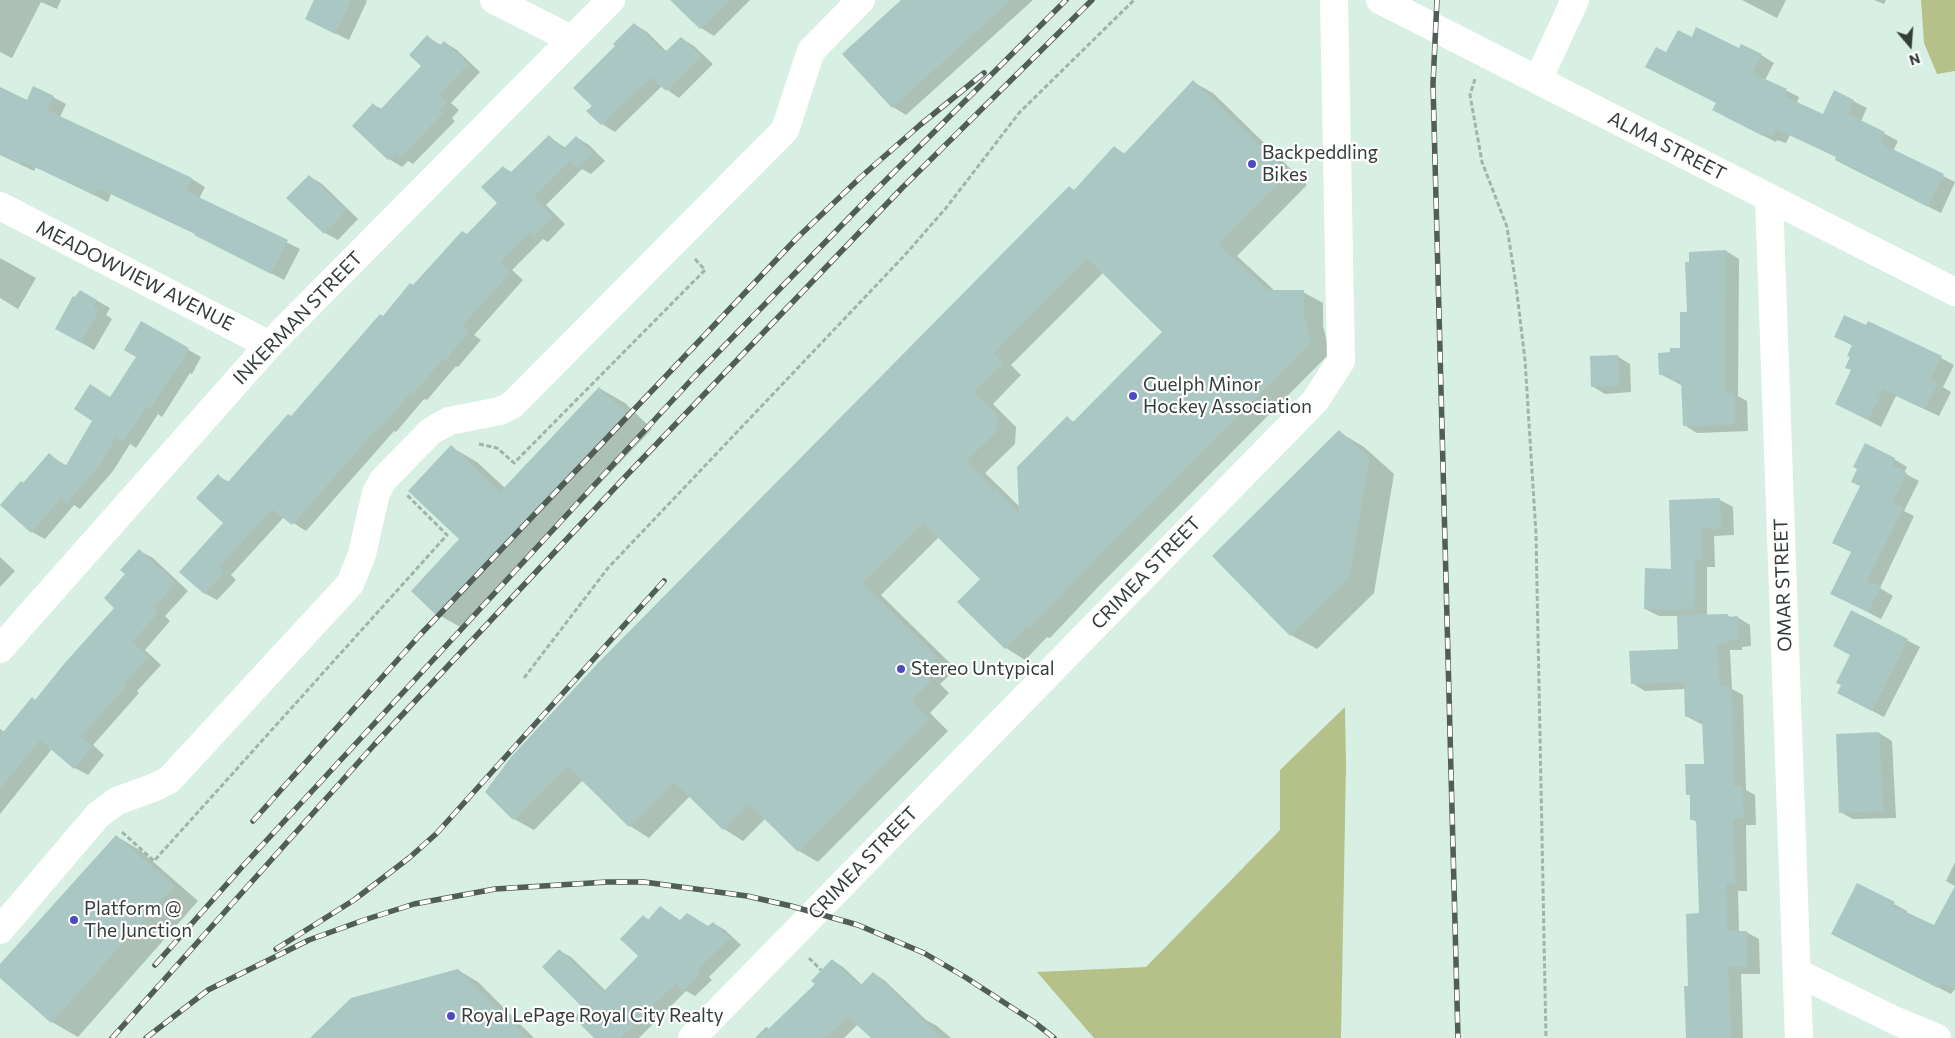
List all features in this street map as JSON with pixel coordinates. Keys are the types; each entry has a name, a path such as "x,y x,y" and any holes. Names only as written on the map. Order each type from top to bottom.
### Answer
{"street":[{"path":"494,0 571,38"},
{"name":"INKERMAN STREET","path":"0,650 270,345 571,38 611,0"},
{"path":"0,930 98,815 117,801 169,780 350,584 362,554 376,494 383,480 431,431 449,421 500,411 512,405 785,130 811,51 861,0"},
{"name":"CRIMEA STREET","path":"692,1038 1316,401 1341,361 1334,0"},
{"name":"ALMA STREET","path":"1380,0 1955,292"},
{"path":"1538,80 1575,0"},
{"name":"OMAR STREET","path":"1769,198 1800,1038"},
{"name":"MEADOWVIEW AVENUE","path":"0,206 270,345"},
{"path":"1798,973 1892,1030 1937,1038"}],"path":[{"path":"524,678 608,568 910,249 946,208 1019,114 1134,0"},
{"path":"1482,52 1470,94 1482,162 1506,227 1516,284 1525,360 1535,524 1546,1038"},
{"path":"803,953 821,970"}],"green space":[{"path":"1921,0 1955,0 1955,71 1937,74 1924,43"},
{"path":"1345,707 1346,766 1341,1038 1094,1038 1037,972 1146,967 1280,830 1280,770"}],"building":[{"path":"314,0 351,0 335,34 305,19"},
{"path":"670,0 730,0 700,29"},
{"path":"901,0 1011,0 892,108 842,54"},
{"path":"634,23 664,53 681,37 701,56 666,91 651,77 601,125 586,111 592,106 573,88 615,46 613,44"},
{"path":"1696,27 1739,48 1741,44 1762,54 1752,73 1787,89 1784,96 1823,114 1834,90 1854,100 1848,114 1885,132 1880,143 1944,174 1928,207 1835,160 1836,157 1776,129 1772,137 1764,133 1763,136 1712,110 1716,103 1645,67 1656,47 1666,52 1678,30 1692,37"},
{"path":"427,35 439,46 444,41 468,64 439,95 447,102 439,110 443,113 400,158 395,153 388,160 352,126 373,103 380,110 421,66 409,55"},
{"path":"1193,80 1288,173 1218,244 1268,290 1304,290 1304,314 1311,342 1029,628 1027,626 1005,649 957,602 980,579 923,523 862,583 937,657 922,672 931,681 911,701 929,719 798,852 749,804 723,830 674,782 629,827 567,766 513,820 485,792 511,757 598,663 1069,186 1074,190 1114,146 1124,154","holes":["1087,258 1162,332 1073,422 1067,416 1017,467 1019,513 995,489 991,493 991,486 966,461 996,432 997,415 974,392 1003,363 993,354"]},
{"path":"33,86 54,96 47,110 192,178 186,191 288,240 271,274 195,234 98,188 94,195 22,161 21,164 0,154 0,87 27,100"},
{"path":"549,135 563,149 576,136 593,153 578,168 570,161 534,197 553,216 534,236 530,232 500,262 511,272 462,326 469,332 445,361 443,359 413,394 411,392 382,426 381,424 292,525 272,509 219,567 224,572 204,594 179,572 223,523 196,498 218,474 227,483 288,414 291,416 380,314 383,316 410,283 413,285 462,231 467,234 497,203 481,187 503,166 510,173"},
{"path":"309,175 346,210 324,234 286,198"},
{"path":"1726,250 1725,393 1734,393 1735,424 1683,426 1681,380 1670,380 1671,375 1659,375 1658,353 1670,352 1670,348 1680,348 1680,312 1687,312 1685,262 1689,262 1689,252"},
{"path":"80,290 97,300 93,307 99,310 81,343 55,329 73,296 75,297"},
{"path":"1844,315 1866,325 1868,321 1942,356 1930,379 1938,383 1925,409 1883,389 1868,420 1835,404 1851,370 1845,368 1850,357 1847,356 1852,345 1834,337"},
{"path":"141,321 189,348 178,368 149,410 145,408 123,442 116,437 100,464 67,503 61,498 31,533 0,505 21,481 23,483 49,453 65,467 92,421 74,409 90,384 110,397 136,357 124,350"},
{"path":"1618,355 1619,386 1591,387 1590,356"},
{"path":"599,387 627,414 436,615 411,591 459,539 408,491 451,445 500,492"},
{"path":"1339,430 1369,458 1349,578 1290,636 1212,556"},
{"path":"1865,443 1895,458 1892,465 1907,473 1892,503 1903,508 1867,581 1881,587 1868,612 1830,594 1851,552 1832,543 1860,486 1851,482 1857,469 1853,467"},
{"path":"1720,498 1721,528 1701,529 1702,560 1695,560 1694,610 1644,609 1645,568 1671,569 1669,500"},
{"path":"139,549 176,583 153,608 158,613 132,642 149,657 124,683 127,685 80,737 92,746 74,769 40,740 0,789 0,736 32,697 35,700 114,608 104,598 125,574 120,570"},
{"path":"1851,610 1908,639 1872,711 1837,693 1841,685 1836,683 1850,655 1833,646"},
{"path":"1728,614 1728,617 1738,616 1738,640 1729,640 1729,643 1717,644 1720,687 1731,686 1734,787 1742,786 1744,818 1733,819 1735,884 1726,884 1727,931 1747,931 1747,967 1728,967 1731,1038 1686,1038 1684,986 1688,986 1686,914 1699,913 1696,820 1690,820 1690,795 1686,795 1685,764 1704,764 1702,720 1694,721 1694,716 1685,717 1684,682 1631,684 1629,651 1678,649 1677,615"},
{"path":"1879,732 1883,811 1839,813 1836,734"},
{"path":"116,835 174,886 51,1023 0,978 0,964"},
{"path":"1857,883 1895,902 1893,906 1934,925 1955,886 1955,989 1941,983 1938,988 1831,934"},
{"path":"660,906 679,921 687,913 708,926 713,922 730,938 698,969 701,972 683,991 676,983 621,1038 594,1038 574,1018 583,1008 542,967 559,949 603,992 638,956 620,939 643,915 648,920"},
{"path":"832,959 860,986 873,972 941,1038 871,1038 848,1017 826,1038 759,1038 815,984 811,981"},
{"path":"458,969 527,1038 310,1038 351,998"}],"railway":[{"path":"155,965 242,867 694,377 876,190 1066,0"},
{"path":"112,1038 374,745 625,477 902,188 1092,0"},
{"path":"1437,0 1433,84 1458,1038"},
{"path":"253,821 420,635 797,238 862,176 920,125 984,73"},
{"path":"276,949 354,900 409,858 436,834 664,581"},
{"path":"146,1038 208,990 309,940 364,920 414,904 495,889 607,882 644,882 747,896 858,925 924,953 1034,1022 1054,1038"}],"place":[{"name":"Backpeddling Bikes","path":"1252,164"},
{"name":"Guelph Minor Hockey Association","path":"1133,396"},
{"name":"Stereo Untypical","path":"901,669"},
{"name":"Platform @ The Junction","path":"74,920"},
{"name":"Royal LePage Royal City Realty","path":"451,1016"}]}
